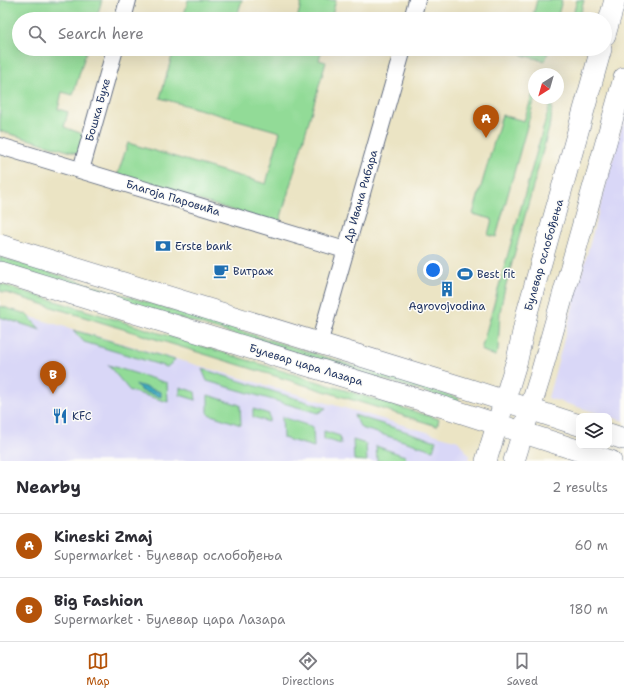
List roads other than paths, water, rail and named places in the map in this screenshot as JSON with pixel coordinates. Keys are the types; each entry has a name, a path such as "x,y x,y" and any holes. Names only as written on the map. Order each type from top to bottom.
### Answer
{"main road":[{"path":"612,12 615,0"},
{"name":"Булевар ослобођења","path":"486,461 504,401 599,56"},
{"path":"514,461 624,78"},
{"path":"0,245 576,424"},
{"name":"Булевар цара Лазара","path":"0,272 497,424 611,461"},
{"path":"612,435 624,439"}],"street":[{"path":"125,12 128,0"},
{"path":"414,12 417,0"},
{"name":"Бошка Бухе","path":"81,170 113,56"},
{"name":"Др Ивана Рибара","path":"319,344 401,56"},
{"name":"Благоја Паровића","path":"0,146 345,250"}],"water":[{"path":"135,384 161,392 161,397 142,391"}],"place":[{"name":"Kineski Zmaj","path":"486,138"},
{"name":"Erste bank","path":"163,246"},
{"name":"Витраж","path":"221,271"},
{"name":"Best fit","path":"465,274"},
{"name":"Agrovojvodina","path":"447,289"},
{"name":"Big Fashion","path":"53,394"},
{"name":"KFC","path":"60,416"}]}
